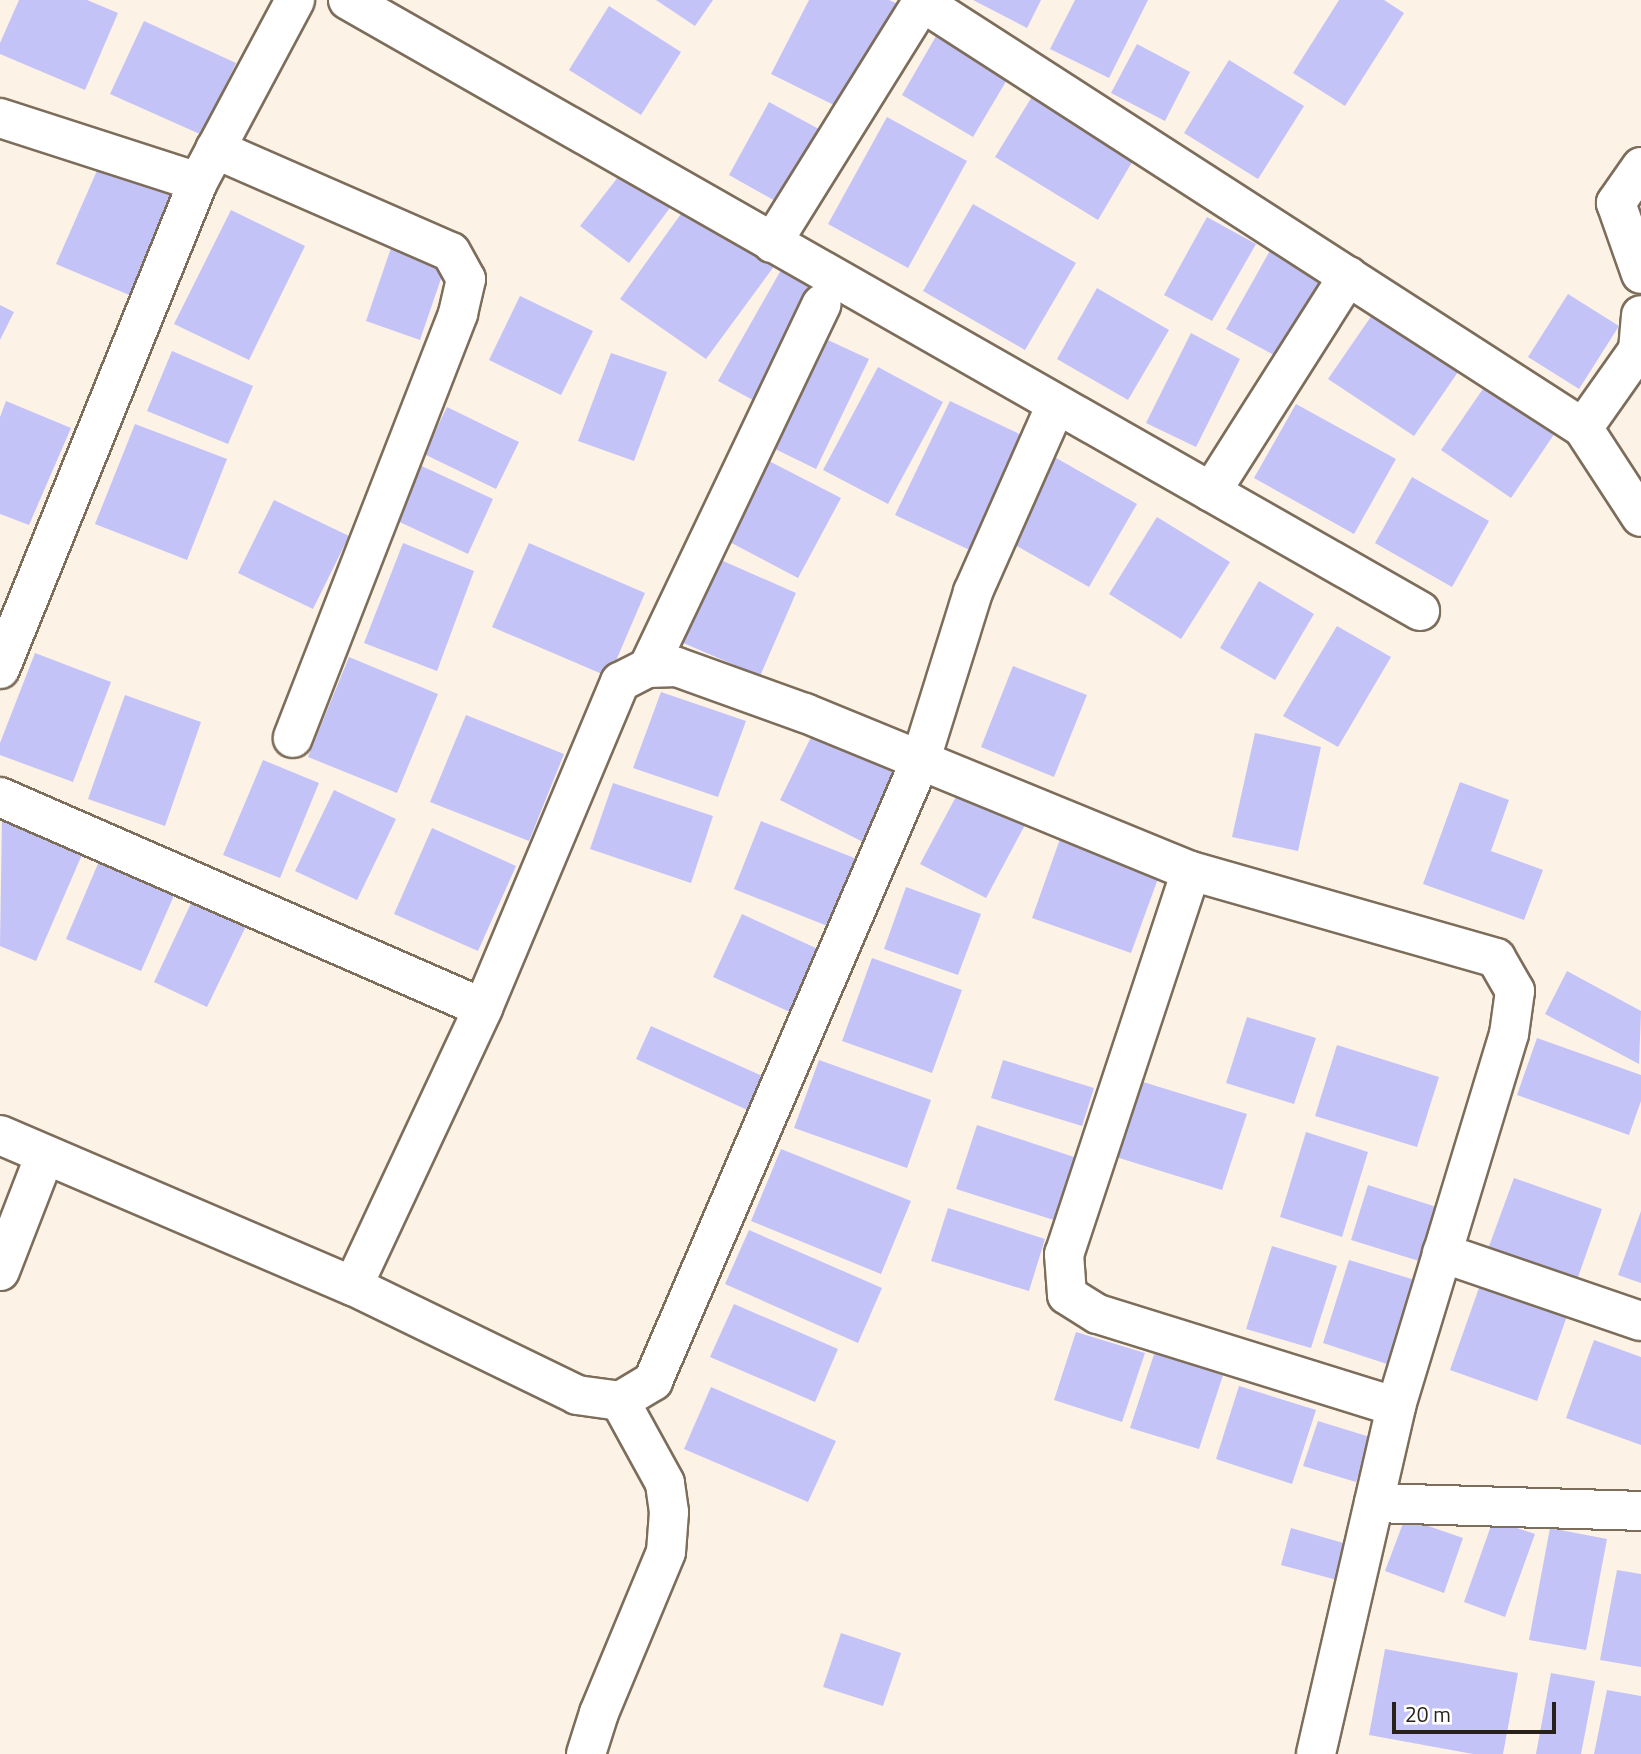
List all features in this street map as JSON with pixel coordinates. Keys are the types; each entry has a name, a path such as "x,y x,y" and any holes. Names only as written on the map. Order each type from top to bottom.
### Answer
{"street":[{"path":"0,669 206,166 295,0"},
{"path":"348,0 1420,611"},
{"path":"772,243 923,1 1583,428 1641,517"},
{"path":"0,118 206,166 451,252 466,279 458,314 293,738"},
{"path":"1641,167 1616,203 1641,274"},
{"path":"1211,492 1348,276"},
{"path":"648,668 822,304"},
{"path":"1583,428 1638,349 1641,315"},
{"path":"0,1135 353,1286 577,1395 620,1401 653,1381 921,759 974,592 1056,405"},
{"path":"353,1286 484,1008 620,682 648,668 677,667 921,759 1191,871 1496,958 1515,990 1509,1034 1396,1407 1316,1754"},
{"path":"0,797 484,1008"},
{"path":"1191,871 1064,1254 1067,1295 1098,1314 1396,1407"},
{"path":"0,1271 45,1155"},
{"path":"1442,1253 1641,1321"},
{"path":"586,1754 599,1713 666,1552 669,1512 666,1483 620,1401"},
{"path":"1374,1503 1641,1511"}],"building":[{"path":"19,0 87,0 118,13 85,90 0,54 0,43"},
{"path":"656,0 713,0 695,26"},
{"path":"809,0 889,0 898,4 844,110 771,74"},
{"path":"973,0 1041,0 1027,28"},
{"path":"1075,0 1148,0 1109,78 1050,49"},
{"path":"1339,0 1384,0 1404,13 1345,106 1293,73"},
{"path":"609,6 681,52 641,115 569,70"},
{"path":"144,21 236,63 202,135 110,94"},
{"path":"939,31 1011,73 973,137 902,95"},
{"path":"1137,44 1190,72 1165,121 1111,93"},
{"path":"1229,60 1304,106 1258,179 1184,133"},
{"path":"1036,90 1138,152 1098,220 995,157"},
{"path":"769,102 828,134 786,207 729,175"},
{"path":"887,117 967,161 908,268 828,224"},
{"path":"103,157 180,190 134,297 56,264"},
{"path":"625,168 672,205 629,263 580,226"},
{"path":"688,204 775,265 706,359 620,299"},
{"path":"973,204 1076,263 1025,350 923,291"},
{"path":"231,210 305,246 249,360 174,324"},
{"path":"1207,217 1256,244 1212,321 1164,295"},
{"path":"392,245 446,264 420,340 366,321"},
{"path":"1272,247 1326,278 1281,359 1226,329"},
{"path":"781,270 822,293 760,404 718,381"},
{"path":"1097,288 1169,330 1128,400 1057,359"},
{"path":"1568,294 1619,326 1579,389 1528,357"},
{"path":"520,296 593,331 561,395 489,360"},
{"path":"0,305 14,312 0,340"},
{"path":"1372,315 1458,372 1414,436 1328,379"},
{"path":"1191,333 1240,359 1196,447 1146,423"},
{"path":"817,335 869,359 816,469 765,444"},
{"path":"172,351 253,386 228,444 147,411"},
{"path":"611,353 667,372 634,461 578,441"},
{"path":"878,367 943,402 888,504 823,470"},
{"path":"1487,383 1557,430 1511,498 1441,450"},
{"path":"6,401 71,428 29,525 0,514 0,417"},
{"path":"950,401 1032,440 976,553 895,515"},
{"path":"1296,404 1396,459 1354,534 1254,478"},
{"path":"447,407 519,442 496,489 424,454"},
{"path":"135,424 227,459 187,560 95,524"},
{"path":"1051,455 1137,504 1089,587 1003,538"},
{"path":"767,460 841,498 798,578 724,539"},
{"path":"413,462 493,499 468,554 389,517"},
{"path":"1412,477 1489,521 1452,587 1375,543"},
{"path":"274,500 349,536 313,609 238,573"},
{"path":"1157,517 1230,562 1181,639 1109,594"},
{"path":"403,543 474,571 437,671 364,643"},
{"path":"529,543 645,593 609,677 492,627"},
{"path":"705,553 796,593 760,676 667,636"},
{"path":"1259,581 1314,614 1275,680 1220,648"},
{"path":"1337,626 1391,657 1338,747 1283,716"},
{"path":"35,653 111,682 73,782 0,755 0,743"},
{"path":"349,657 438,694 397,793 308,757"},
{"path":"1013,666 1087,695 1054,777 981,747"},
{"path":"661,692 746,721 718,797 633,768"},
{"path":"125,695 201,722 165,826 88,799"},
{"path":"466,715 564,754 529,841 430,802"},
{"path":"816,727 900,769 863,842 780,800"},
{"path":"1255,733 1321,747 1298,851 1232,837"},
{"path":"263,760 319,783 280,878 223,855"},
{"path":"1460,782 1509,800 1491,851 1543,870 1524,920 1423,884"},
{"path":"613,783 713,816 691,883 590,849"},
{"path":"334,790 396,819 357,900 295,871"},
{"path":"959,791 1025,825 986,898 920,864"},
{"path":"2,816 84,850 36,961 0,946"},
{"path":"761,821 862,861 835,929 734,889"},
{"path":"432,828 516,866 478,951 394,914"},
{"path":"1060,839 1160,873 1131,953 1032,918"},
{"path":"100,859 176,891 141,971 66,939"},
{"path":"906,887 981,914 958,975 884,949"},
{"path":"194,897 248,922 207,1007 154,982"},
{"path":"742,914 820,950 792,1013 713,977"},
{"path":"872,958 962,990 932,1073 842,1041"},
{"path":"1567,971 1641,1011 1639,1064 1545,1014"},
{"path":"1247,1017 1316,1038 1294,1104 1226,1083"},
{"path":"651,1026 771,1080 756,1114 636,1059"},
{"path":"1537,1038 1641,1075 1641,1101 1629,1135 1517,1095"},
{"path":"1337,1045 1439,1077 1417,1147 1315,1116"},
{"path":"819,1060 931,1100 907,1168 794,1128"},
{"path":"1003,1060 1094,1088 1082,1126 991,1098"},
{"path":"1140,1081 1247,1114 1222,1190 1116,1157"},
{"path":"977,1125 1077,1158 1057,1221 956,1189"},
{"path":"1306,1132 1368,1152 1342,1237 1280,1217"},
{"path":"781,1149 911,1201 881,1274 751,1221"},
{"path":"1514,1178 1602,1209 1577,1280 1488,1249"},
{"path":"1368,1185 1449,1211 1432,1265 1351,1240"},
{"path":"948,1208 1045,1239 1029,1291 931,1261"},
{"path":"1641,1211 1641,1283 1618,1275"},
{"path":"749,1230 882,1288 858,1343 725,1284"},
{"path":"1272,1246 1337,1266 1311,1348 1246,1329"},
{"path":"1349,1260 1415,1280 1387,1364 1323,1343"},
{"path":"1480,1285 1567,1316 1537,1401 1450,1370"},
{"path":"734,1304 838,1349 815,1402 710,1357"},
{"path":"1076,1332 1145,1353 1122,1422 1054,1400"},
{"path":"1594,1340 1641,1357 1641,1445 1566,1418"},
{"path":"1156,1348 1225,1369 1199,1449 1130,1428"},
{"path":"1239,1386 1316,1410 1292,1484 1216,1459"},
{"path":"711,1387 836,1441 808,1502 684,1449"},
{"path":"1318,1421 1370,1437 1356,1482 1303,1466"},
{"path":"1405,1518 1463,1538 1444,1593 1385,1571"},
{"path":"1493,1520 1535,1534 1505,1617 1464,1602"},
{"path":"1291,1528 1347,1544 1337,1580 1281,1565"},
{"path":"1550,1528 1607,1539 1586,1650 1529,1640"},
{"path":"1617,1570 1641,1574 1641,1667 1600,1660"},
{"path":"841,1633 901,1653 883,1706 823,1687"},
{"path":"1385,1649 1518,1673 1503,1754 1473,1754 1369,1735"},
{"path":"1551,1673 1595,1681 1581,1754 1536,1754"},
{"path":"1607,1690 1641,1696 1641,1754 1594,1754"}]}
